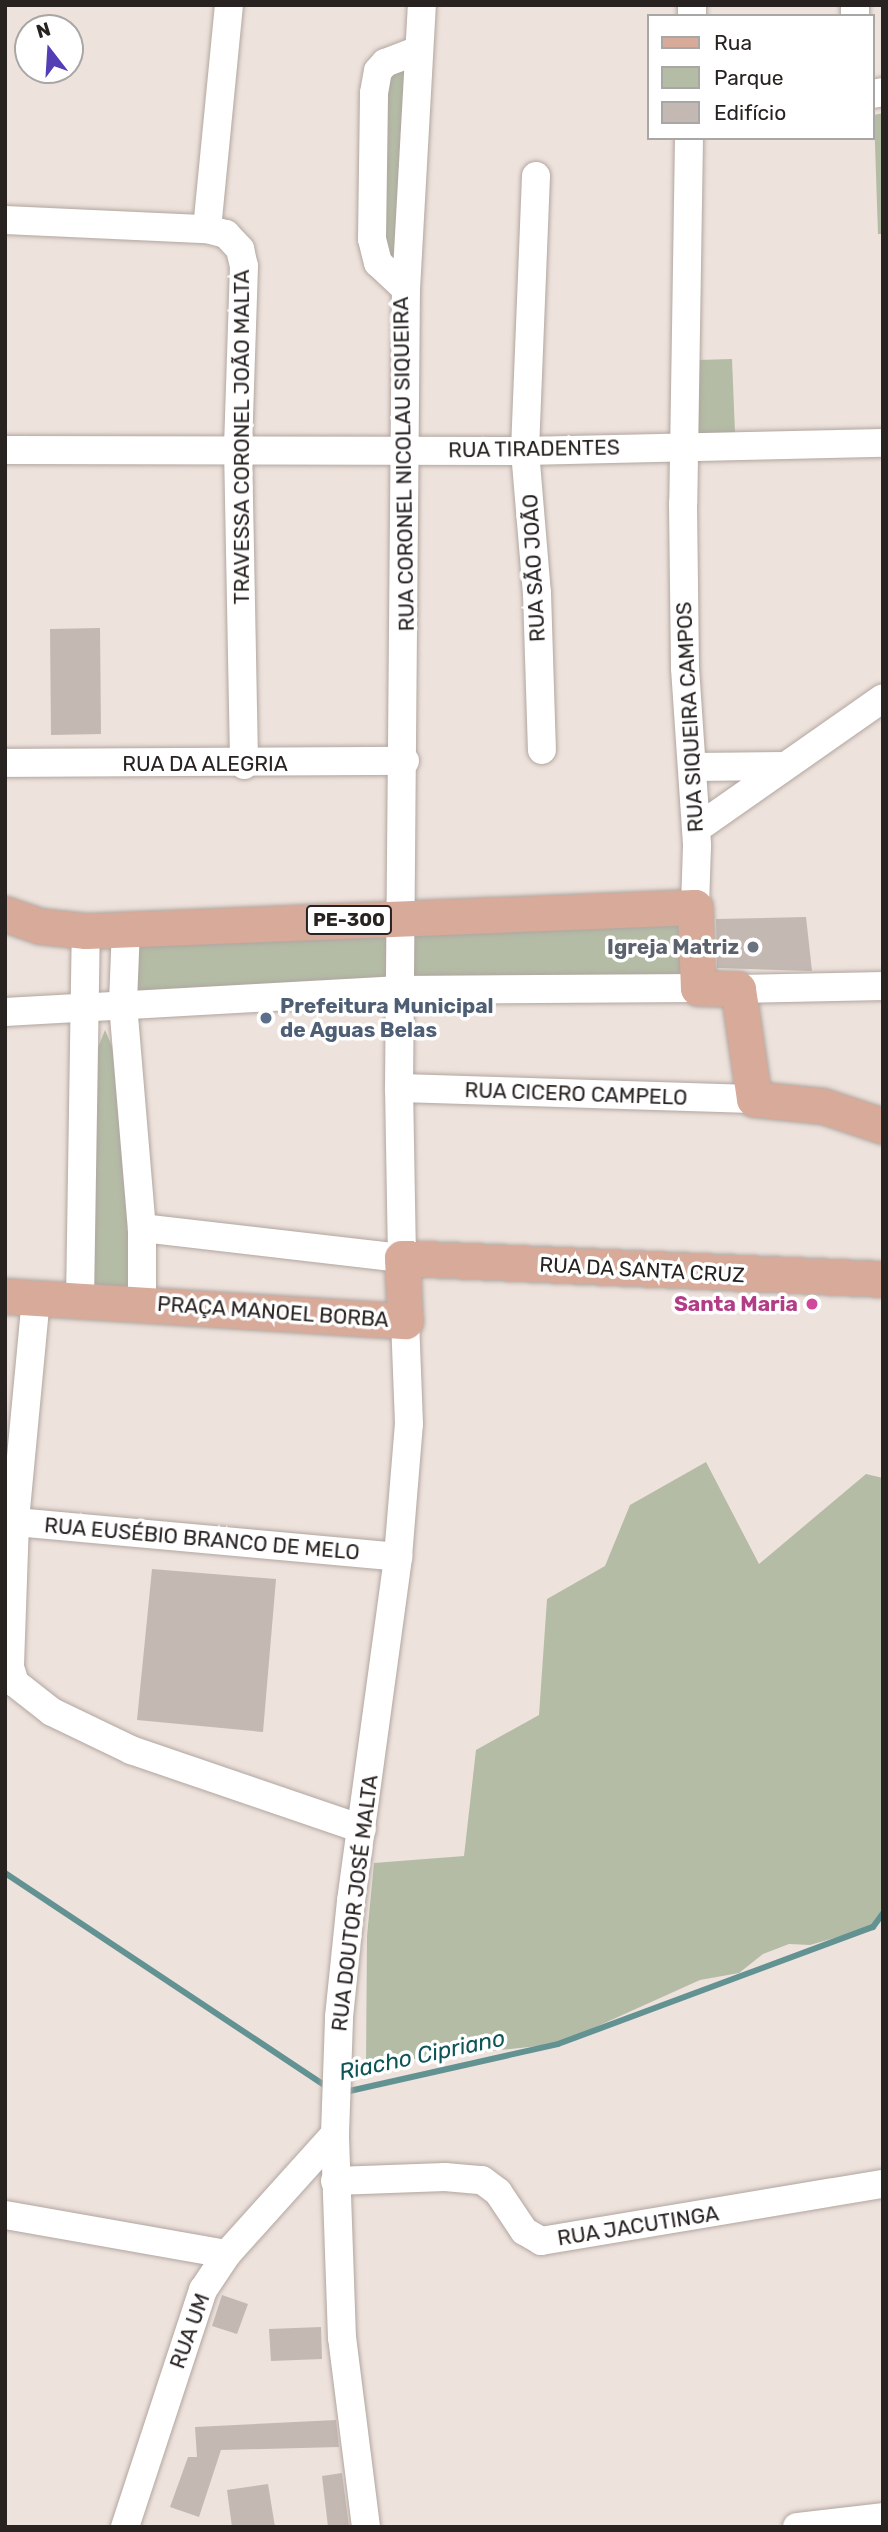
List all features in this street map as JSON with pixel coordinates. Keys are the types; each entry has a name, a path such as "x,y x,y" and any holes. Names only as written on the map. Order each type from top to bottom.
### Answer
{"main road":[{"name":"PE-300","path":"5,914 39,926 86,931 695,907"},
{"name":"RUA SIQUEIRA CAMPOS","path":"695,907 698,988"},
{"path":"698,988 738,989 754,1099 823,1106 883,1126"},
{"path":"402,1258 405,1321"},
{"name":"RUA DA SANTA CRUZ","path":"402,1258 883,1279"},
{"name":"PRAÇA MANOEL BORBA","path":"21,1297 142,1302 405,1321"}],"street":[{"path":"5,220 207,229 229,5"},
{"path":"406,289 417,51 422,5"},
{"name":"RUA CORONEL NICOLAU SIQUEIRA","path":"402,1258 399,1088 405,761 406,289 382,269 372,239 374,93 378,71 385,63 417,51"},
{"path":"684,446 690,140"},
{"name":"RUA SÃO JOÃO","path":"536,176 525,451 536,569 542,750"},
{"name":"TRAVESSA CORONEL JOÃO MALTA","path":"207,229 233,239 244,266 238,447 244,765"},
{"name":"RUA TIRADENTES","path":"5,450 238,447 525,451 883,443"},
{"name":"RUA SIQUEIRA CAMPOS","path":"684,446 685,668 696,829 695,907"},
{"path":"696,829 883,698"},
{"name":"RUA DA ALEGRIA","path":"5,763 244,765 405,761"},
{"path":"692,767 785,766"},
{"path":"126,928 123,1004 142,1228 142,1302"},
{"path":"80,1301 82,1008 86,931"},
{"path":"738,989 883,986"},
{"path":"5,1012 400,989 698,988"},
{"name":"RUA CICERO CAMPELO","path":"399,1088 754,1099"},
{"path":"142,1228 402,1258"},
{"path":"21,1297 10,1521 12,1675 23,1692 86,1731 131,1750 362,1829"},
{"name":"RUA DOUTOR JOSÉ MALTA","path":"366,2527 342,2338 335,2134 339,2017 398,1557 409,1424 405,1321"},
{"name":"RUA EUSÉBIO BRANCO DE MELO","path":"10,1521 398,1557"},
{"name":"RUA UM","path":"125,2527 193,2315 227,2254 335,2134"},
{"name":"RUA JACUTINGA","path":"335,2181 445,2177 482,2180 498,2192 524,2231 541,2241 883,2184"},
{"path":"5,2215 227,2254"},
{"path":"814,2526 883,2516"}],"green space":[{"path":"411,57 400,279 382,257 378,71"},
{"path":"883,113 883,234 878,234 874,115"},
{"path":"732,359 735,433 695,433 698,360"},
{"path":"689,912 693,982 406,983 407,922"},
{"path":"400,919 394,984 129,999 131,935"},
{"path":"105,1030 124,1074 136,1295 87,1291 88,1073"},
{"path":"706,1462 759,1564 866,1474 883,1478 883,1913 873,1927 810,1945 789,1944 763,1954 739,1973 700,1980 558,2044 366,2064 367,1936 374,1863 464,1856 476,1750 539,1715 547,1599 605,1566 630,1505"}],"building":[{"path":"100,628 101,734 51,735 50,629"},
{"name":"Igreja Matriz","path":"806,917 812,971 717,968 716,919"},
{"path":"152,1569 276,1579 263,1732 137,1720"},
{"path":"222,2295 248,2304 237,2334 212,2326"},
{"path":"321,2327 322,2359 271,2361 269,2329"},
{"path":"336,2420 339,2447 221,2450 199,2517 170,2507 188,2457 197,2457 195,2427"},
{"path":"342,2473 349,2527 328,2527 322,2476"},
{"path":"268,2484 275,2527 232,2527 227,2490"}],"waterway":[{"name":"Riacho Cipriano","path":"5,1873 329,2088"},
{"name":"Riacho Cipriano","path":"345,2092 558,2044 873,1927 883,1913"}],"place":[{"name":"Igreja Matriz","path":"753,947"},
{"name":"Prefeitura Municipal de Aguas Belas","path":"266,1018"},
{"name":"Santa Maria","path":"812,1304"}]}
